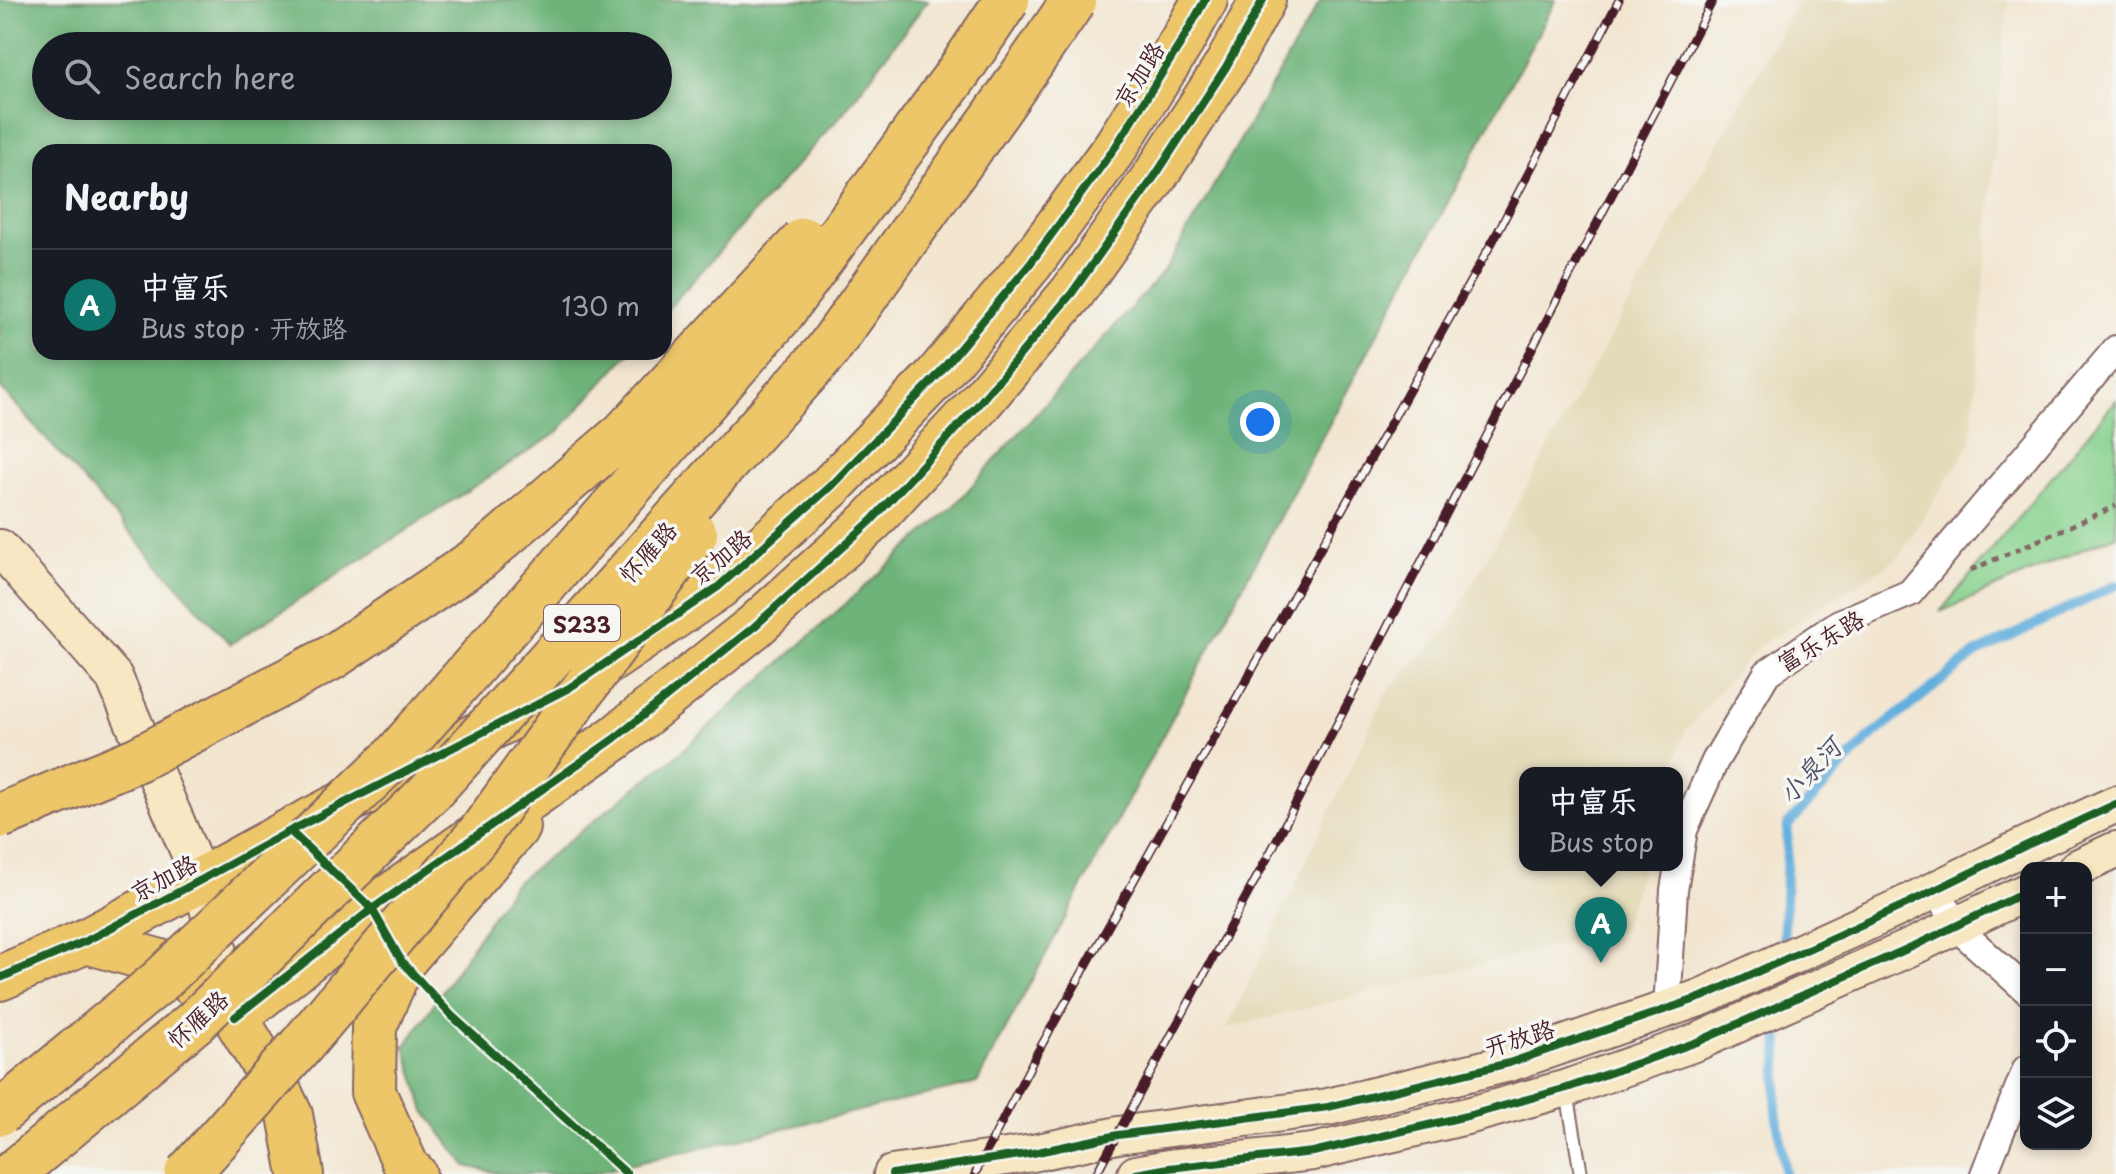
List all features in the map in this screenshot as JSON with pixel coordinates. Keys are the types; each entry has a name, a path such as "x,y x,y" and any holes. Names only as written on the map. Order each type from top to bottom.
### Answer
{"highway":[{"name":"S233","path":"0,1113 161,980 393,758 780,316 960,70 1007,0"},
{"name":"怀雁路","path":"12,1174 197,1020 433,789 826,352 1074,0"},
{"name":"京加路","path":"0,978 86,941 290,831 569,688 718,587 842,475 936,377 1021,275 1116,146 1205,0"},
{"path":"235,1017 372,909 615,738 755,626 871,521 976,407 1072,293 1226,67 1263,0"},
{"path":"0,816 138,759 331,658 478,559 623,434 960,70"},
{"path":"187,1174 300,1047 480,833 826,352"},
{"path":"414,1174 408,1170 373,1092 374,1027 402,962 556,782"},
{"path":"86,941 168,964 235,1017 275,1083 290,1115 301,1174"}],"main road":[{"path":"0,548 114,677 201,880 235,1017"},
{"name":"开放路","path":"892,1174 1033,1153 1118,1135 1328,1107 1523,1059 1702,997 2116,804"},
{"path":"2090,862 2116,850"},
{"path":"1157,1172 1313,1152 1471,1115 1567,1088 1697,1042 2020,895"},
{"path":"290,1115 321,1174"},
{"path":"1157,1172 1193,1125"}],"street":[{"name":"富乐东路","path":"1683,836 1715,761 1767,673 1839,623 1910,593 2116,349"},
{"name":"富乐东路","path":"1667,1009 1677,871"},
{"path":"1937,889 1955,926 2020,985"},
{"path":"1984,1174 2022,1078"}],"lane":[{"path":"1567,1088 1581,1174"}],"path":[{"path":"1967,571 2116,506"}],"shaded area":[{"path":"1798,0 2009,0 1971,442 1897,559 1758,647 1685,731 1674,767 1519,767 1519,871 1641,871 1622,929 1227,1028 1386,693 1449,626"}],"green space":[{"path":"0,0 928,0 843,113 672,304 672,144 32,144 32,360 623,360 557,433 230,644 0,387"},
{"path":"1321,0 1556,0 977,1083 590,1174 502,1174 466,1166 425,1111 405,1047 513,885 681,752 953,507 1165,270"},
{"path":"2116,400 2116,535 1940,612"}],"waterway":[{"name":"小泉河","path":"1783,953 1788,825 1868,739 1975,654 2116,585"},
{"name":"小泉河","path":"1780,1013 1776,1110 1785,1174"}],"railway":[{"path":"975,1174 1036,1055 1494,239 1619,0"},
{"path":"1096,1174 1271,851 1713,0"}],"cycle path":[{"path":"0,978 86,941 290,831 569,688 718,587 831,486 936,377 1030,264 1116,146 1205,0"},
{"path":"235,1017 372,909 615,738 755,626 871,521 976,407 1072,293 1157,173 1226,67 1263,0"},
{"path":"892,1174 1033,1153 1118,1135 1328,1107 1509,1063 1702,997 2116,804"},
{"path":"290,831 372,909 402,962 452,1016 627,1174"},
{"path":"1136,1174 1313,1152 1471,1115 1567,1088 1697,1042 1916,945 2020,895"}],"place":[{"name":"中富乐","path":"1601,963"}]}
